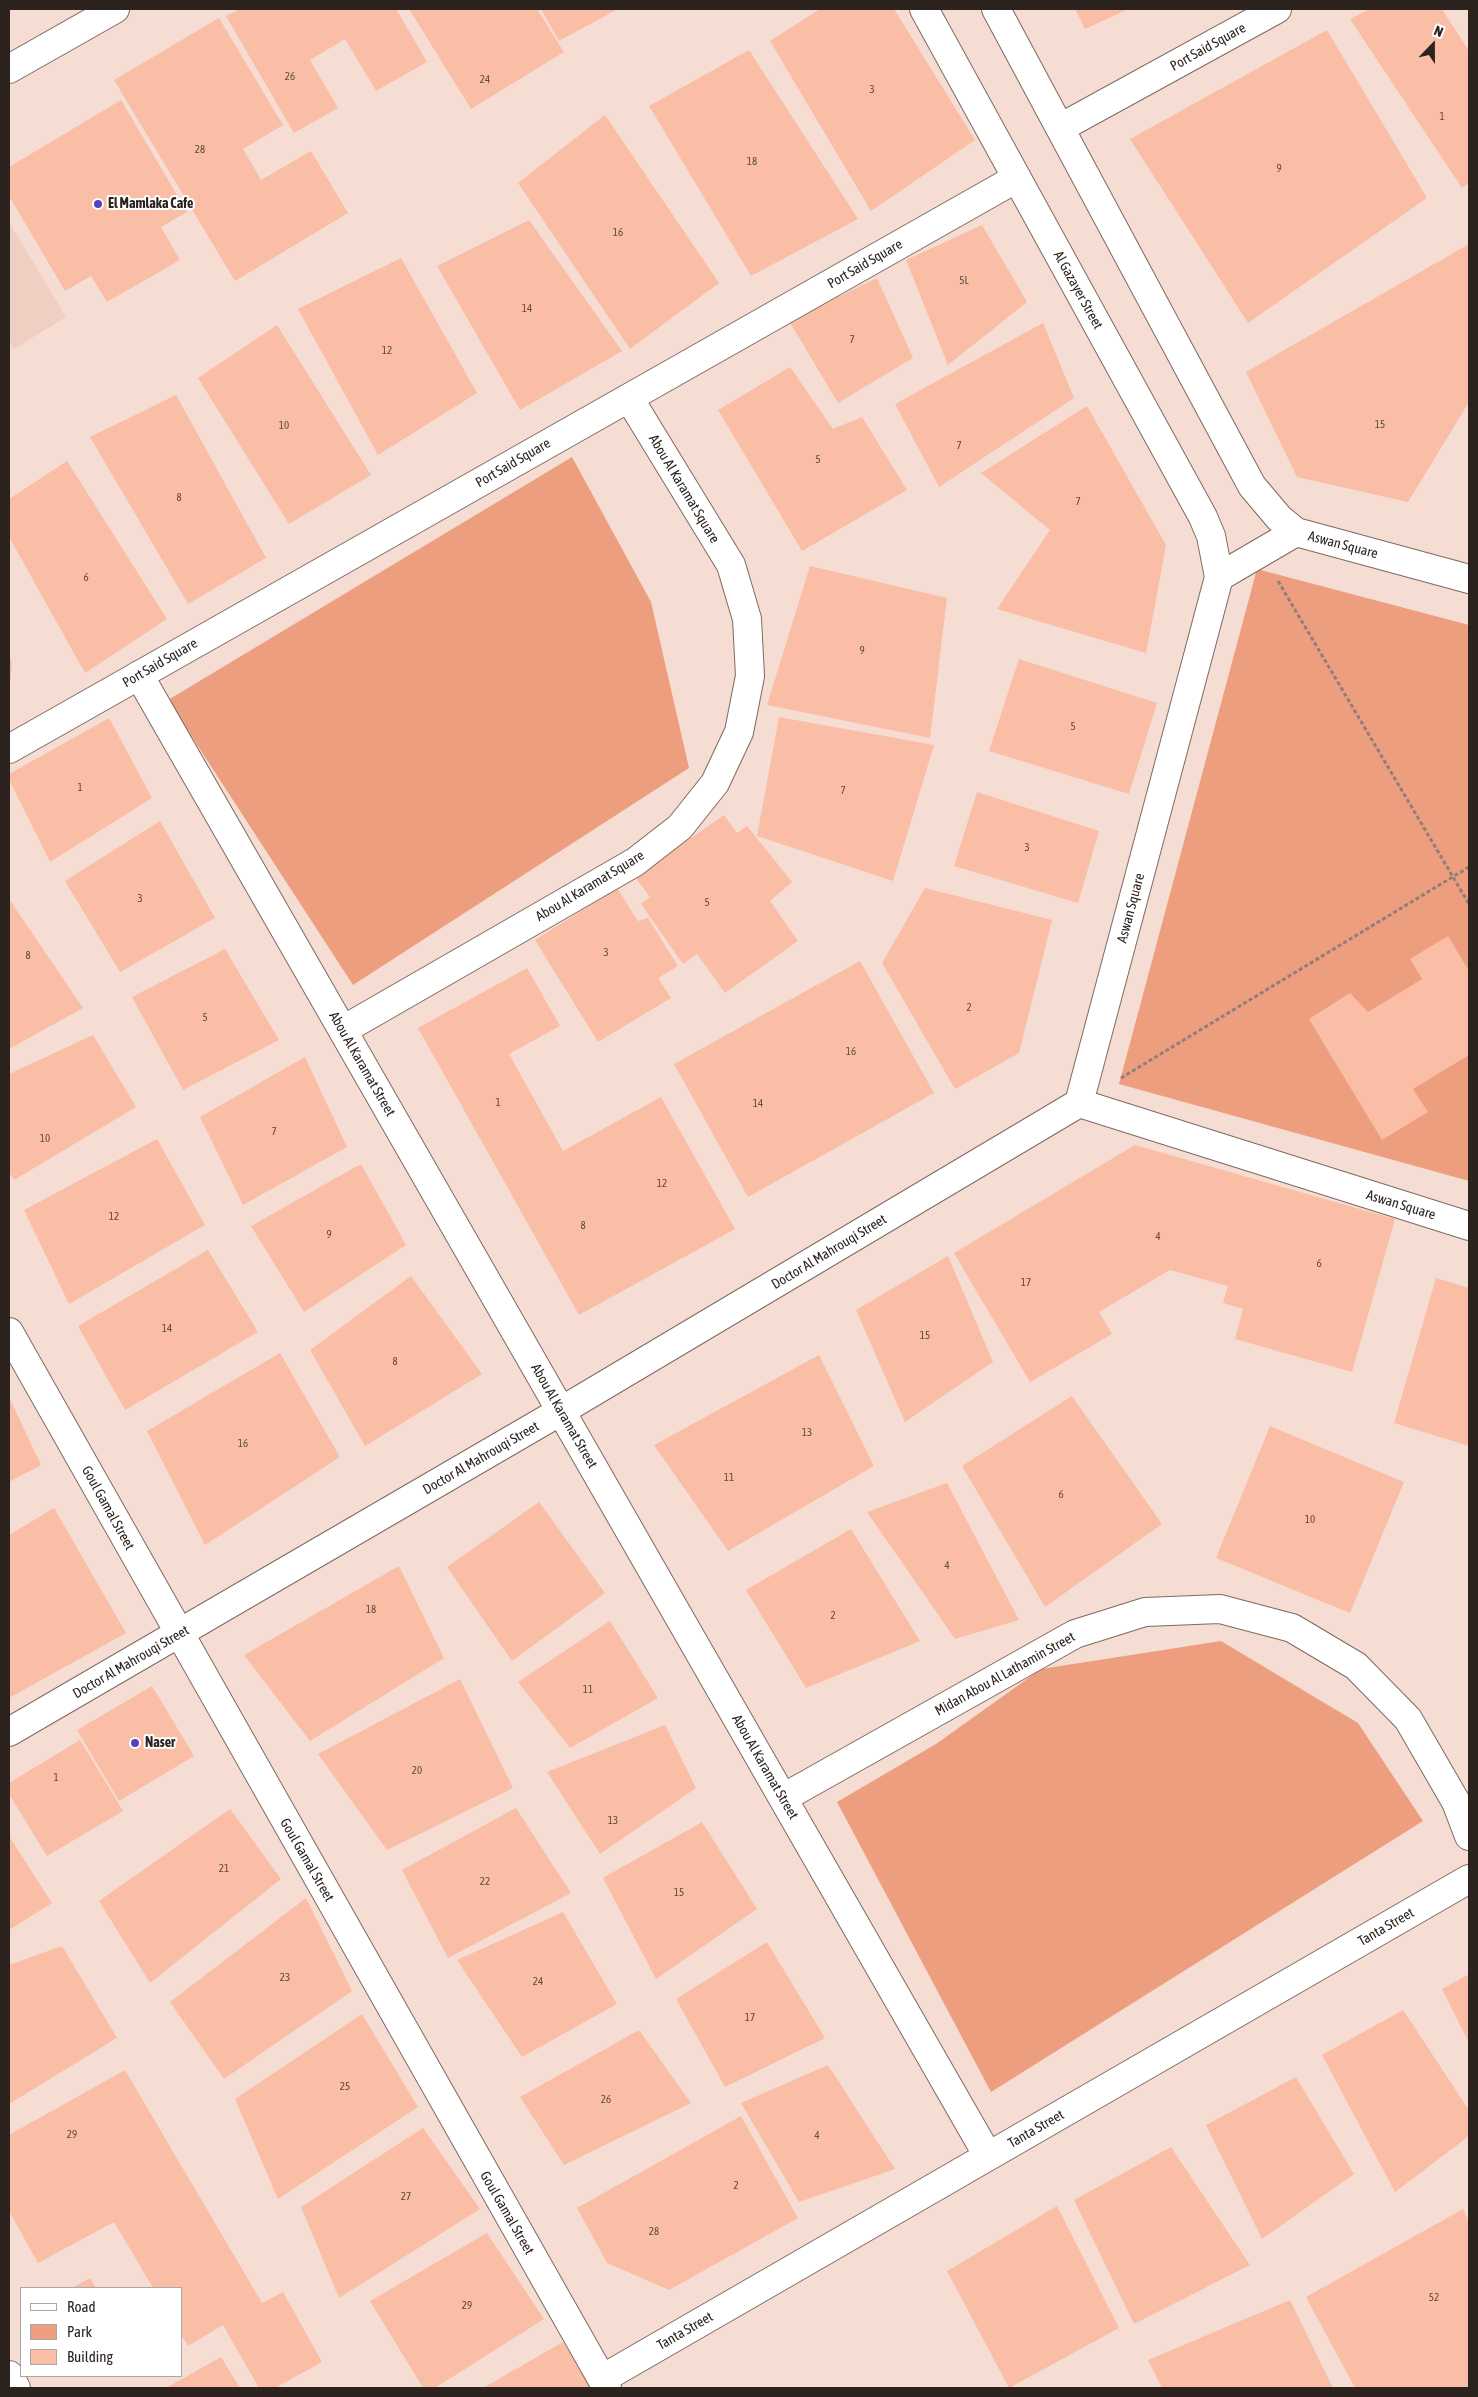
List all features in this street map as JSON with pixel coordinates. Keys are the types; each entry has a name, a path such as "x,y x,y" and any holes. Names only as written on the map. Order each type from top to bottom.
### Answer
{"street":[{"path":"9,69 114,9"},
{"name":"Al Gazayer Street","path":"924,9 1203,517 1211,536 1219,577"},
{"path":"996,9 1252,486 1279,518 1296,532"},
{"name":"Port Said Square","path":"1060,128 1277,9"},
{"name":"Port Said Square","path":"9,749 1017,178"},
{"name":"Abou Al Karamat Square","path":"343,1030 635,862 680,827 715,783 739,732 750,676 747,619 731,565 629,398"},
{"name":"Aswan Square","path":"1469,579 1296,532 1219,577 1079,1103 1469,1226"},
{"name":"Abou Al Karamat Street","path":"139,675 988,2156"},
{"name":"Doctor Al Mahrouqi Street","path":"9,1732 561,1411 1079,1103"},
{"name":"Goul Gamal Street","path":"9,1332 178,1634 605,2384"},
{"name":"Midan Abou Al Lathamin Street","path":"783,1798 1075,1634 1145,1612 1220,1609 1292,1628 1356,1666 1408,1719 1456,1802 1469,1836"},
{"name":"Tanta Street","path":"605,2384 988,2156 1469,1879"},
{"path":"9,2375 16,2388"}],"path":[{"path":"1261,552 1469,904"},
{"path":"1079,1103 1469,867"}],"shaded area":[{"path":"9,222 66,317 14,349 9,341"}],"green space":[{"path":"572,457 651,602 689,768 353,985 168,700"},
{"path":"1257,569 1469,625 1469,1181 1119,1084"},
{"path":"1221,1641 1358,1723 1423,1821 991,2092 837,1802 936,1744 1041,1669"}],"building":[{"path":"240,9 396,9 427,62 376,91 345,39 310,60 338,108 294,133 226,16"},
{"path":"409,9 537,9 564,52 471,109"},
{"path":"541,9 618,9 559,41"},
{"path":"820,9 894,9 975,140 871,211 770,41"},
{"path":"1075,9 1128,9 1085,29"},
{"path":"1370,9 1442,9 1469,51 1469,183 1462,188 1350,19"},
{"path":"219,18 283,125 243,149 261,180 311,151 348,213 235,281 114,80"},
{"path":"1327,30 1427,198 1248,323 1130,139"},
{"path":"749,50 858,219 751,276 649,106"},
{"name":"El Mamlaka Cafe","path":"121,100 187,212 161,227 180,260 107,302 91,276 65,291 9,196 9,167"},
{"path":"605,115 719,283 630,349 518,183"},
{"path":"529,220 622,351 520,410 437,266"},
{"path":"982,225 1027,302 948,365 906,260"},
{"path":"1469,244 1469,402 1408,502 1297,477 1246,372"},
{"path":"401,258 477,393 378,455 298,309"},
{"path":"877,278 913,358 838,403 789,321"},
{"path":"1043,323 1074,398 939,487 895,404"},
{"path":"277,325 371,475 289,524 198,378"},
{"path":"790,367 833,429 862,417 907,490 802,551 718,410"},
{"path":"176,395 266,558 188,604 90,437"},
{"path":"1087,406 1166,545 1146,653 997,609 1050,530 981,473"},
{"path":"67,461 167,619 85,673 9,537 9,499"},
{"path":"810,566 947,598 930,738 767,705"},
{"path":"9,655 12,663 10,684 9,684"},
{"path":"1019,659 1157,703 1129,794 989,751"},
{"path":"779,717 934,745 893,881 757,836"},
{"path":"109,718 152,798 50,862 9,779 9,774"},
{"path":"977,792 1099,831 1078,903 954,866"},
{"path":"724,815 737,833 747,826 792,882 770,901 798,941 725,993 697,954 683,964 641,904 650,897 635,877"},
{"path":"160,821 215,918 120,972 65,881"},
{"path":"617,888 638,921 648,918 678,966 658,978 671,998 598,1042 535,940"},
{"path":"925,888 1052,920 1019,1053 955,1089 882,963"},
{"path":"11,902 83,1008 9,1049 9,904"},
{"path":"1448,936 1469,971 1469,1055 1413,1089 1428,1112 1382,1140 1309,1019 1350,993 1368,1012 1422,979 1410,959"},
{"path":"225,949 279,1040 183,1090 132,997"},
{"path":"860,961 934,1093 748,1197 674,1064"},
{"path":"527,968 560,1026 509,1054 563,1151 661,1097 735,1229 579,1315 418,1028"},
{"path":"93,1035 136,1107 14,1180 9,1172 9,1074"},
{"path":"305,1057 347,1147 243,1205 200,1117"},
{"path":"157,1139 205,1225 69,1304 24,1210"},
{"path":"1135,1145 1395,1219 1352,1372 1235,1339 1243,1309 1223,1303 1228,1286 1170,1270 1099,1312 1112,1334 1030,1382 954,1253"},
{"path":"361,1164 406,1245 304,1312 251,1226"},
{"path":"208,1250 258,1332 125,1410 78,1326"},
{"path":"948,1256 993,1362 905,1422 856,1310"},
{"path":"411,1276 482,1374 365,1446 310,1350"},
{"path":"1436,1278 1469,1288 1469,1446 1394,1423"},
{"path":"280,1353 340,1457 205,1545 147,1431"},
{"path":"819,1355 874,1466 728,1551 654,1445"},
{"path":"1072,1396 1162,1524 1045,1607 962,1466"},
{"path":"9,1397 41,1465 9,1482"},
{"path":"1270,1426 1404,1482 1350,1613 1216,1558"},
{"path":"947,1483 1019,1620 955,1639 867,1512"},
{"path":"539,1502 605,1593 512,1661 447,1567"},
{"path":"54,1508 126,1633 9,1698 9,1535"},
{"path":"851,1529 920,1641 806,1688 746,1590"},
{"path":"399,1566 444,1658 310,1741 244,1655"},
{"path":"610,1621 658,1698 570,1748 518,1682"},
{"path":"460,1679 513,1788 387,1850 318,1754"},
{"name":"Naser","path":"152,1686 194,1756 119,1801 77,1730"},
{"path":"665,1725 696,1788 600,1854 547,1772"},
{"path":"80,1740 123,1811 47,1856 9,1794 9,1783"},
{"path":"516,1808 571,1893 448,1958 402,1870"},
{"path":"230,1809 281,1879 150,1983 99,1901"},
{"path":"702,1822 757,1909 656,1979 603,1878"},
{"path":"9,1836 52,1903 9,1930"},
{"path":"306,1898 352,1991 224,2079 170,2002"},
{"path":"563,1912 617,2004 522,2057 457,1960"},
{"path":"767,1942 825,2038 725,2087 676,1999"},
{"path":"62,1946 117,2038 9,2104 9,1965"},
{"path":"1469,1974 1469,2043 1442,1989"},
{"path":"1403,2010 1469,2110 1469,2136 1395,2192 1322,2055"},
{"path":"362,2014 418,2107 278,2199 235,2099"},
{"path":"639,2030 691,2103 564,2165 520,2097"},
{"path":"828,2065 895,2169 799,2202 741,2103"},
{"path":"125,2070 262,2303 283,2292 322,2362 275,2388 259,2388 223,2325 188,2346 182,2337 182,2287 152,2287 114,2222 38,2263 9,2211 9,2135"},
{"path":"1296,2077 1354,2174 1262,2239 1206,2125"},
{"path":"741,2116 798,2218 669,2290 607,2263 577,2208"},
{"path":"423,2128 480,2209 339,2298 301,2207"},
{"path":"1171,2147 1250,2265 1134,2324 1074,2200"},
{"path":"1057,2206 1119,2328 1009,2388 947,2271"},
{"path":"1463,2209 1469,2221 1469,2388 1355,2388 1306,2297"},
{"path":"487,2233 544,2319 435,2388 423,2388 370,2301"},
{"path":"90,2278 95,2287 74,2287"},
{"path":"1290,2300 1333,2388 1162,2388 1148,2360"},
{"path":"563,2342 591,2388 483,2388"},
{"path":"221,2357 240,2388 166,2388"}],"place":[{"name":"El Mamlaka Cafe","path":"98,204"},
{"name":"Naser","path":"135,1743"}]}
